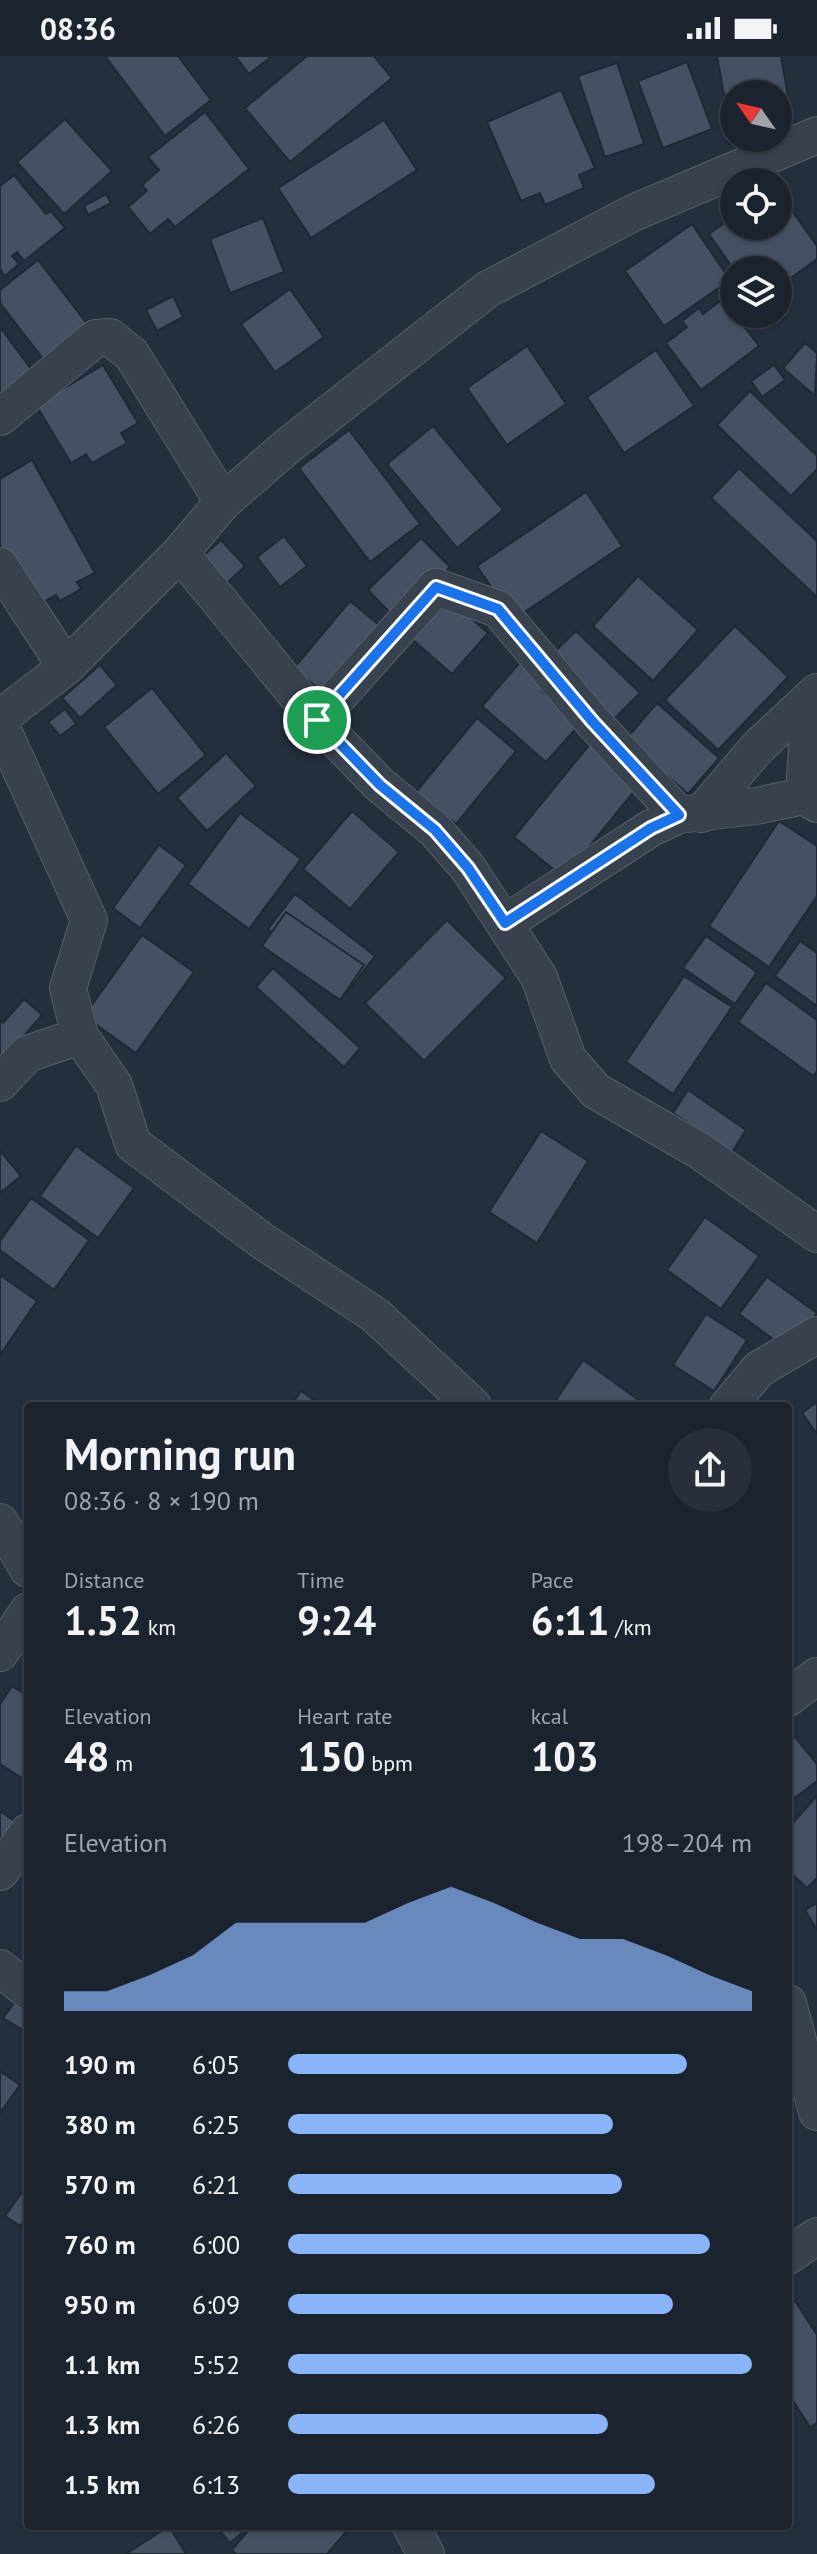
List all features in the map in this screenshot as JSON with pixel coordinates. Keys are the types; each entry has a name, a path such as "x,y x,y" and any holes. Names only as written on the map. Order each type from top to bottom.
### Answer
{"street":[{"path":"0,718 66,667 180,553 223,502 290,444 488,289 633,213 817,135"},
{"path":"0,417 96,338 110,337 132,355 223,502"},
{"path":"180,553 317,720 380,785 435,830 468,868 539,977 568,1059 596,1091 700,1151 817,1234"},
{"path":"0,566 66,667"},
{"path":"317,720 436,587 498,609 592,721 690,815"},
{"path":"690,815 817,692"},
{"path":"505,923 651,828 690,815 810,800 808,729 817,703"},
{"path":"0,724 89,920 68,988 80,1036 114,1085 133,1144 261,1240 375,1315 469,1402"},
{"path":"0,1083 27,1054 80,1036"},
{"path":"731,1402 759,1369 817,1335"},
{"path":"0,1522 24,1562"},
{"path":"0,1653 24,1617"},
{"path":"792,1695 817,1676"},
{"path":"0,1872 24,1838"},
{"path":"0,1968 24,1988"},
{"path":"792,2018 817,2112"},
{"path":"792,2253 817,2236"},
{"path":"413,2530 426,2554"}],"building":[{"path":"105,56 178,56 211,100 165,136"},
{"path":"235,56 272,56 249,74"},
{"path":"307,56 374,56 392,78 290,162 245,108"},
{"path":"717,56 781,56 785,80 721,80"},
{"path":"687,62 712,129 663,148 638,81"},
{"path":"617,63 644,144 605,157 578,76"},
{"path":"561,90 595,168 579,175 584,188 545,205 540,193 521,201 487,122"},
{"path":"205,112 249,169 175,227 168,219 150,234 128,207 147,191 142,185 159,170 148,157"},
{"path":"65,119 112,171 64,214 17,162"},
{"path":"384,120 417,170 311,238 278,188"},
{"path":"14,175 46,214 51,211 65,228 24,261 17,252 12,256 19,264 5,276 0,269 0,186"},
{"path":"106,194 111,203 88,215 84,206"},
{"path":"792,211 817,246 817,259 792,277 792,256 724,256 709,234 720,226 720,240 792,240"},
{"path":"263,218 284,272 230,293 210,239"},
{"path":"692,224 720,265 720,287 664,326 625,271"},
{"path":"38,260 88,325 44,360 0,303 0,290"},
{"path":"290,289 324,337 275,372 241,324"},
{"path":"173,296 183,317 157,331 146,310"},
{"path":"720,301 720,328 745,328 759,346 701,390 666,343 687,327 682,321 699,308 703,314"},
{"path":"0,327 34,373 0,399"},
{"path":"805,343 817,353 815,396 783,368"},
{"path":"527,346 566,404 507,445 467,388"},
{"path":"656,350 694,406 624,453 587,397"},
{"path":"103,365 138,423 121,433 127,443 92,463 86,454 71,463 36,405"},
{"path":"774,365 785,380 762,397 751,381"},
{"path":"750,391 817,456 817,469 791,496 717,425"},
{"path":"433,426 503,510 457,548 387,464"},
{"path":"349,430 420,524 370,562 299,468"},
{"path":"32,460 95,573 77,582 81,589 60,601 56,595 34,607 0,545 0,479"},
{"path":"739,468 817,541 817,597 711,498"},
{"path":"586,492 622,546 513,620 477,566"},
{"path":"284,536 307,566 280,587 257,557"},
{"path":"421,538 450,567 397,620 368,590"},
{"path":"221,540 245,566 226,584 201,558"},
{"path":"638,576 698,630 653,681 593,626"},
{"path":"441,592 488,633 452,674 405,633"},
{"path":"350,601 385,630 329,698 294,668"},
{"path":"735,626 788,677 718,750 665,700"},
{"path":"576,631 640,693 611,722 547,659"},
{"path":"523,659 550,682 542,691 580,724 546,762 482,706"},
{"path":"100,665 117,685 80,718 62,698"},
{"path":"152,688 206,755 158,794 104,727"},
{"path":"657,703 719,758 688,794 626,739"},
{"path":"65,709 76,724 60,736 48,722"},
{"path":"477,718 516,751 456,824 416,792"},
{"path":"590,744 640,784 564,878 514,837"},
{"path":"226,753 256,786 207,831 177,798"},
{"path":"352,811 399,852 350,909 303,869"},
{"path":"240,813 301,859 249,929 188,884"},
{"path":"779,821 817,846 817,896 769,967 709,926"},
{"path":"159,845 186,865 140,928 113,908"},
{"path":"295,894 375,956 348,991 268,929"},
{"path":"286,912 364,965 340,1000 262,946"},
{"path":"447,920 506,978 424,1061 365,1003"},
{"path":"142,935 194,972 136,1053 84,1016"},
{"path":"706,936 757,972 735,1004 683,968"},
{"path":"800,941 817,953 817,1006 775,976"},
{"path":"273,968 360,1048 344,1067 256,987"},
{"path":"684,976 732,1007 673,1094 626,1062"},
{"path":"766,983 817,1020 817,1071 813,1076 738,1022"},
{"path":"24,999 42,1015 0,1063 0,1020 3,1023"},
{"path":"688,1090 746,1130 732,1152 673,1113"},
{"path":"541,1131 588,1161 537,1243 489,1212"},
{"path":"76,1146 134,1188 98,1238 40,1196"},
{"path":"0,1151 21,1176 0,1193"},
{"path":"31,1198 89,1240 54,1290 0,1250 0,1241"},
{"path":"705,1217 759,1256 721,1309 667,1270"},
{"path":"0,1275 37,1301 0,1355"},
{"path":"767,1277 817,1313 789,1351 739,1314"},
{"path":"706,1314 747,1340 714,1391 673,1365"},
{"path":"583,1360 641,1402 555,1402"},
{"path":"301,1391 316,1402 294,1402"},
{"path":"817,1402 817,1434 802,1413"},
{"path":"12,1686 24,1694 24,1779 0,1764 0,1704"},
{"path":"795,1737 817,1764 817,1781 792,1800 792,1740"},
{"path":"817,1796 817,1878 807,1888 792,1874 792,1824"},
{"path":"0,1811 20,1825 0,1853"},
{"path":"817,1903 817,1930 805,1910"},
{"path":"18,1998 24,2002 24,2031 3,2018"},
{"path":"0,2071 20,2085 0,2113"},
{"path":"24,2190 24,2220 20,2226 5,2216"},
{"path":"795,2301 817,2335 817,2423 810,2427 792,2399 792,2303"},
{"path":"163,2530 171,2530 186,2554 126,2554"},
{"path":"219,2530 245,2530 230,2543"},
{"path":"249,2530 348,2530 327,2554 236,2554 232,2550"}],"route":[{"path":"436,587 498,609 592,721 679,815 651,828 505,923 468,868 435,830 380,785 317,720 436,587"}]}
